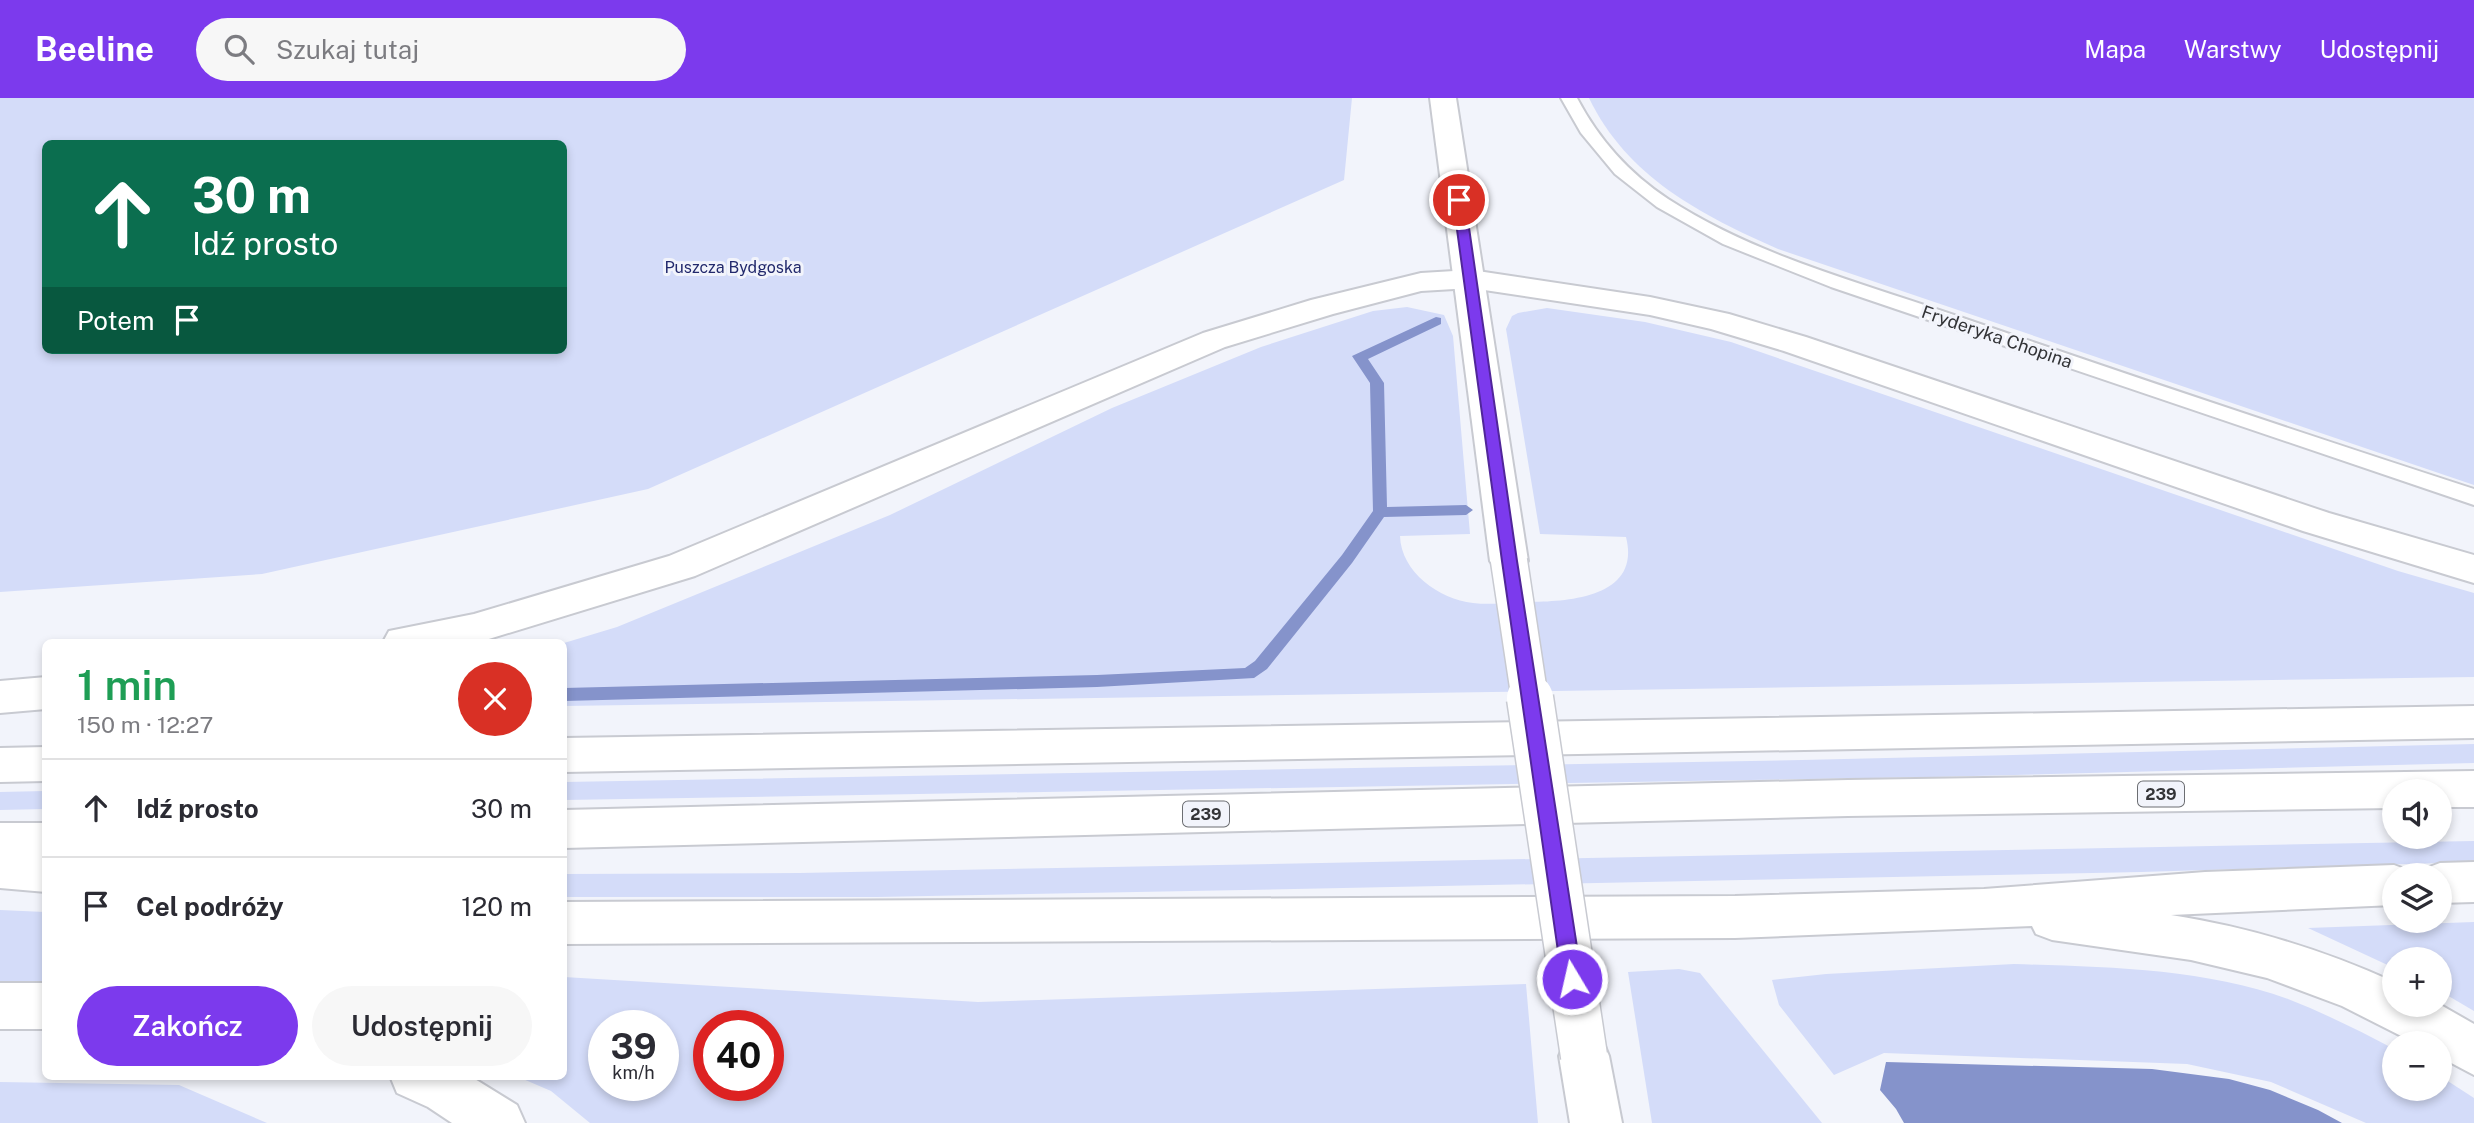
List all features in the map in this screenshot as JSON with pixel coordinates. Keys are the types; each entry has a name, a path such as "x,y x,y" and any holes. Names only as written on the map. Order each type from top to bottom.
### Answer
{"main road":[{"path":"1443,98 1471,279 1509,561 1596,1123"},
{"path":"419,639 474,629 682,566 1214,340 1322,307 1421,282 1471,279 1650,306 1744,328 2316,522 2474,569"},
{"path":"0,697 42,693"},
{"path":"567,755 2474,722"},
{"path":"0,765 42,764"},
{"name":"239","path":"567,829 1848,798 2474,789"},
{"path":"0,842 42,842"},
{"path":"0,868 42,872"},
{"path":"2452,883 2474,882"},
{"path":"567,923 1721,917 1984,909 2205,892 2382,885"},
{"path":"1984,909 2235,947 2289,963 2374,997 2474,1051"},
{"path":"0,1006 42,1006"},
{"path":"424,1080 446,1090 499,1123"}],"lane":[{"name":"Fryderyka Chopina","path":"1569,98 1578,118 1603,153 1624,174 1683,216 1755,252 2101,373 2474,497"}],"green space":[{"name":"Puszcza Bydgoska","path":"0,98 1352,98 1344,180 648,489 262,574 0,592"},
{"path":"1589,98 2474,98 2474,485 1778,249 1694,207 1645,172 1605,126"},
{"path":"1407,307 1444,315 1453,336 1470,534 1400,536 1407,561 1415,572 1424,582 1447,596 1473,603 1491,604 1577,598 1611,585 1622,574 1628,558 1626,537 1540,534 1506,329 1512,316 1547,308 1645,322 1731,342 2398,571 2474,593 2474,677 567,706 567,642 617,627 890,515 1112,408 1261,347 1373,311"},
{"path":"2474,744 2474,763 1933,777 567,800 567,782 1802,760"},
{"path":"42,791 42,809 0,810 0,792"},
{"path":"2452,841 2474,841 2474,862 2141,872 877,897 567,897 567,874 799,873 2382,843 2382,849 2452,849"},
{"path":"0,910 42,912 42,982 0,981"},
{"path":"2474,922 2474,1011 2452,998 2452,947 2382,947 2382,962 2308,928 2382,925 2382,933 2452,933 2452,923"},
{"path":"2014,964 2118,968 2222,981 2288,999 2382,1043 2382,1101 2452,1101 2452,1084 2474,1098 2474,1123 2366,1123 2271,1082 2187,1064 1884,1053 1834,1075 1779,1005 1772,980 1826,974"},
{"path":"1679,969 1700,973 1822,1123 1652,1123 1628,972"},
{"path":"567,977 978,1002 1526,984 1538,1123 590,1123 551,1091 525,1080 567,1080"},
{"path":"0,1082 179,1085 267,1123 0,1123"}],"water":[{"path":"1886,1062 2152,1069 2229,1079 2270,1090 2342,1123 1904,1123 1880,1090"}],"waterway":[{"path":"1360,358 1436,321"},
{"path":"1360,358 1377,383 1380,512"},
{"path":"1380,512 1466,510"},
{"path":"567,695 1097,681 1248,674 1261,665 1347,559 1380,512"}],"route":[{"path":"1459,200 1509,561 1572,979"}]}
